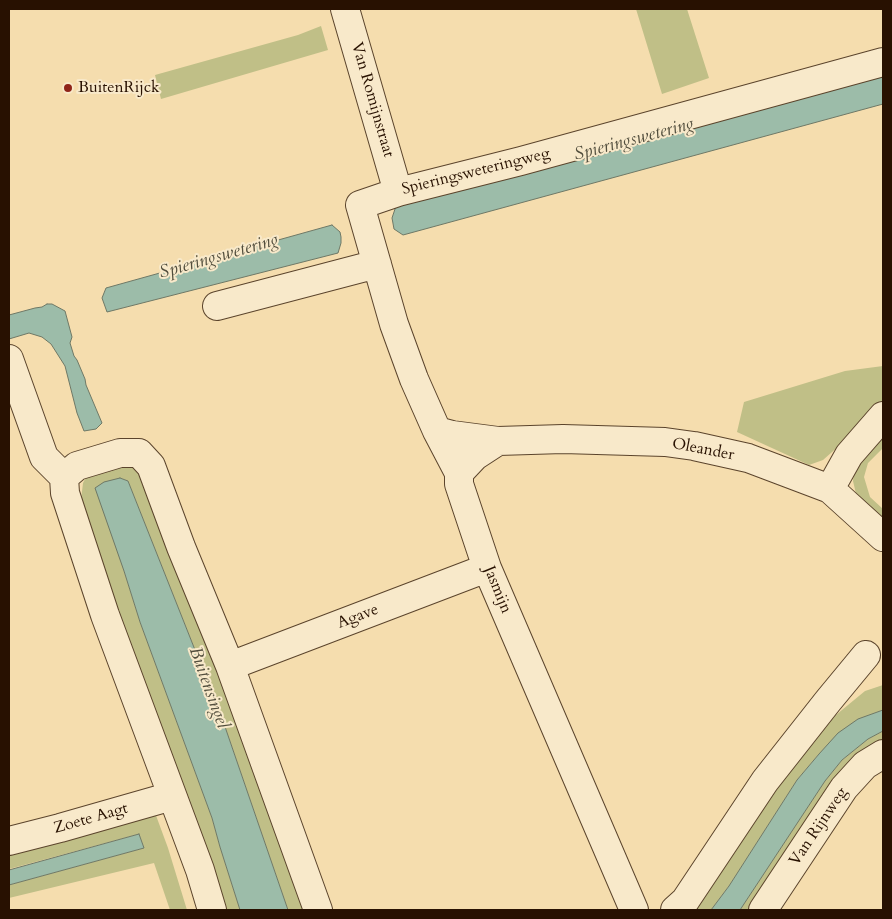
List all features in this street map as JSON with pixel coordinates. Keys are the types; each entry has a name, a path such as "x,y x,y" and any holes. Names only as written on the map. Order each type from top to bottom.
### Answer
{"street":[{"name":"Van Romijnstraat","path":"346,9 398,192"},
{"name":"Spieringsweteringweg","path":"360,205 398,192 529,159 883,62"},
{"name":"Jasmijn","path":"360,205 394,324 414,379 437,431 459,473 459,484 487,568 634,910"},
{"path":"217,306 377,264"},
{"path":"9,359 44,456 64,477 65,493 105,615 200,870 212,910"},
{"path":"830,489 849,456 883,416"},
{"name":"Oleander","path":"437,431 452,435 498,441 563,439 665,442 694,446 748,458 830,489 883,537"},
{"path":"459,473 475,456 498,441"},
{"path":"64,477 77,466 120,453 139,453 151,466 181,547 230,666 318,910"},
{"name":"Agave","path":"230,666 487,568"},
{"path":"674,910 685,901 765,781 866,655"},
{"name":"Van Rijnweg","path":"763,910 844,788 865,765 883,754"},
{"name":"Zoete Aagt","path":"9,841 172,796"}],"shaded area":[{"path":"636,9 687,9 709,78 662,94"},
{"path":"321,26 328,50 161,99 155,75 298,35"},
{"path":"883,366 883,407 823,460 809,465 737,432 744,402 845,371"},
{"path":"883,431 883,448 868,463 864,477 870,497 883,509 883,526 857,498 853,481 855,461"},
{"path":"123,461 144,472 226,681 305,910 288,910 222,718 128,481 120,478 124,571 140,622 212,818 240,910 221,910 114,611 81,500 83,483 88,473"},
{"path":"883,685 883,710 858,720 819,754 797,780 729,886 711,910 685,910 808,738 865,691"},
{"path":"883,731 883,747 756,910 740,910 825,781 842,760 868,739"},
{"path":"154,810 187,910 170,910 154,863 9,898 9,885 144,848 139,834 9,869 9,852"}],"water":[{"path":"883,72 883,104 403,235 394,229 392,218 396,206"},
{"name":"Spieringswetering","path":"332,225 340,232 341,243 338,253 107,312 102,298 106,288"},
{"path":"52,304 65,311 72,337 70,343 74,356 102,423 96,429 84,431 77,413 65,366 51,344 42,337 29,333 9,339 9,315"},
{"name":"Buitensingel","path":"120,478 128,481 222,718 288,910 240,910 212,818 140,622 95,488 104,482"},
{"path":"883,710 883,731 868,739 842,760 825,781 740,910 711,910 729,886 797,780 819,754 838,733 858,719"},
{"path":"139,834 144,848 9,885 9,870"}],"place":[{"name":"BuitenRijck","path":"68,88"}]}
